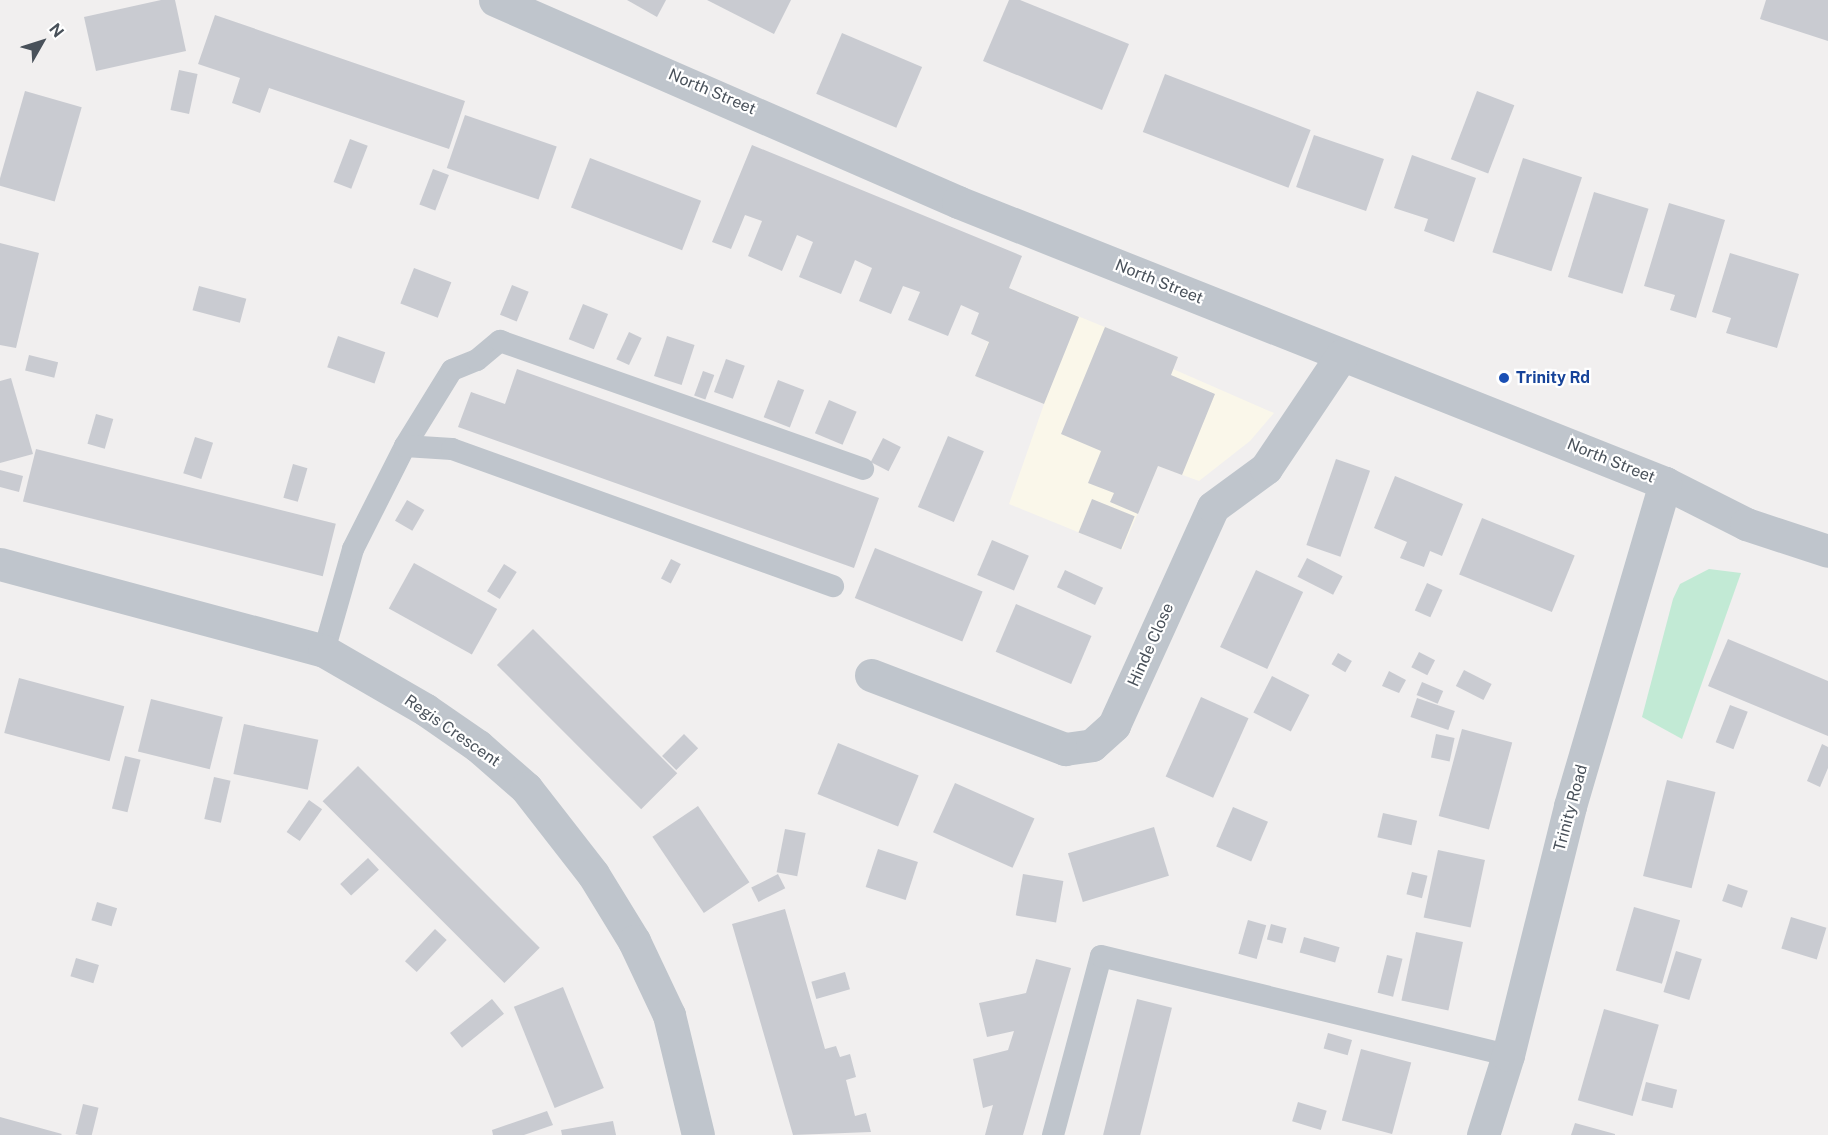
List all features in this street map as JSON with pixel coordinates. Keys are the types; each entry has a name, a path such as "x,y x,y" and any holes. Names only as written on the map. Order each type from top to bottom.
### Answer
{"street":[{"name":"North Street","path":"495,0 958,202 1665,483 1746,524 1828,551"},
{"name":"Hinde Close","path":"871,675 1065,750 1092,745 1114,725 1213,507 1266,468 1342,355"},
{"name":"Trinity Road","path":"1483,1135 1508,1054 1570,806 1665,483"},
{"name":"Regis Crescent","path":"0,564 255,629 324,651 426,710 478,746 526,788 593,874 634,941 669,1015 698,1135"}],"lane":[{"path":"324,651 353,549 405,446 452,370 477,360 500,341 863,469"},
{"path":"405,446 452,449 833,586"},
{"path":"1053,1135 1101,956 1508,1054"}],"shaded area":[{"path":"1009,288 1178,357 1173,369 1274,413 1250,441 1199,481 1158,466 1122,550 1009,504 1044,404 975,376"}],"green space":[{"path":"1709,569 1741,573 1682,739 1642,717 1673,599 1680,584"}],"building":[{"path":"161,0 175,0 186,51 96,71 84,17"},
{"path":"627,0 666,0 657,17"},
{"path":"707,0 791,0 774,34"},
{"path":"1009,0 1020,0 1129,44 1102,110 983,61"},
{"path":"1766,0 1828,0 1828,41 1760,19"},
{"path":"215,15 465,101 449,149 269,88 260,113 232,103 240,78 198,64"},
{"path":"842,33 922,67 896,128 816,94"},
{"path":"179,70 198,74 189,114 170,110"},
{"path":"1165,74 1311,130 1288,188 1143,132"},
{"path":"25,91 82,107 55,201 0,186 0,178"},
{"path":"1477,91 1514,105 1488,173 1451,159"},
{"path":"465,115 557,147 538,200 447,168"},
{"path":"1314,135 1384,159 1366,211 1296,187"},
{"path":"350,139 368,146 351,189 334,182"},
{"path":"752,145 1022,256 1009,288 1079,317 1044,404 975,376 989,342 971,334 979,313 961,305 948,336 908,320 920,292 903,286 891,314 859,301 872,268 855,260 841,294 799,277 813,242 797,235 782,271 748,256 762,221 745,215 731,249 712,242"},
{"path":"1412,155 1476,178 1454,242 1424,231 1428,219 1394,208"},
{"path":"590,158 701,201 682,250 571,207"},
{"path":"1523,158 1582,177 1551,271 1492,252"},
{"path":"433,169 449,175 435,211 419,204"},
{"path":"1594,192 1649,209 1622,294 1568,277"},
{"path":"1669,203 1725,220 1696,318 1670,310 1675,295 1644,286"},
{"path":"0,243 39,253 16,348 0,345"},
{"path":"1730,253 1799,274 1777,348 1726,333 1731,318 1712,312"},
{"path":"414,268 451,282 438,318 400,303"},
{"path":"512,285 529,292 517,321 500,315"},
{"path":"199,286 246,299 240,323 193,310"},
{"path":"583,304 608,314 594,349 569,339"},
{"path":"1105,327 1178,357 1171,375 1215,394 1182,475 1158,466 1138,514 1110,502 1114,493 1088,483 1101,451 1061,434"},
{"path":"629,332 642,338 629,365 616,359"},
{"path":"338,336 385,352 375,383 327,367"},
{"path":"667,336 695,345 682,385 654,376"},
{"path":"29,355 58,362 54,378 25,371"},
{"path":"726,359 745,366 733,399 714,392"},
{"path":"517,369 879,498 854,568 458,427 471,392 505,404"},
{"path":"703,371 714,375 705,400 694,395"},
{"path":"11,378 33,454 0,463 0,381"},
{"path":"778,380 804,390 790,427 764,417"},
{"path":"829,400 857,412 843,445 815,433"},
{"path":"96,414 113,419 105,449 87,444"},
{"path":"948,436 984,451 954,522 918,507"},
{"path":"195,437 213,443 201,479 183,473"},
{"path":"883,438 901,447 889,471 871,462"},
{"path":"36,449 336,524 323,576 23,501"},
{"path":"1336,459 1370,471 1340,557 1306,545"},
{"path":"293,464 307,468 298,502 283,498"},
{"path":"0,470 23,476 19,492 0,487"},
{"path":"1395,476 1463,504 1442,556 1430,551 1424,567 1400,558 1407,542 1374,528"},
{"path":"1092,499 1135,516 1121,550 1079,532"},
{"path":"407,500 424,510 412,531 395,521"},
{"path":"1482,518 1575,555 1552,612 1459,575"},
{"path":"992,540 1029,556 1014,591 977,575"},
{"path":"875,548 983,591 962,642 855,598"},
{"path":"1307,558 1343,576 1333,595 1297,577"},
{"path":"671,559 681,564 671,584 661,579"},
{"path":"414,563 497,609 472,655 389,608"},
{"path":"504,564 517,572 500,599 487,591"},
{"path":"1065,570 1103,588 1095,605 1057,587"},
{"path":"1256,570 1303,592 1267,669 1220,647"},
{"path":"1427,583 1443,590 1430,617 1415,610"},
{"path":"1016,604 1091,636 1071,684 996,652"},
{"path":"533,629 677,773 641,809 497,665"},
{"path":"1728,639 1828,681 1828,736 1708,686"},
{"path":"1419,652 1435,660 1427,675 1411,667"},
{"path":"1338,653 1352,661 1345,672 1332,664"},
{"path":"1464,670 1492,684 1483,700 1456,686"},
{"path":"1389,671 1406,680 1399,693 1382,686"},
{"path":"1272,676 1309,695 1291,732 1253,713"},
{"path":"19,678 124,706 110,761 4,733"},
{"path":"1422,682 1443,691 1438,704 1417,695"},
{"path":"1201,697 1249,718 1213,798 1166,776"},
{"path":"1417,698 1455,711 1448,730 1410,717"},
{"path":"151,699 223,717 210,769 138,751"},
{"path":"1730,705 1748,712 1733,749 1716,742"},
{"path":"244,724 318,740 308,790 233,774"},
{"path":"1462,729 1512,742 1489,829 1439,816"},
{"path":"684,734 698,748 676,770 662,756"},
{"path":"1436,734 1455,738 1450,761 1431,757"},
{"path":"838,743 919,776 898,827 817,794"},
{"path":"1822,744 1828,747 1828,768 1820,787 1807,781"},
{"path":"125,756 141,760 127,812 112,808"},
{"path":"358,766 540,948 504,983 323,801"},
{"path":"214,777 231,781 221,823 204,819"},
{"path":"1667,780 1716,792 1692,888 1643,876"},
{"path":"955,783 1034,818 1013,868 933,832"},
{"path":"309,800 322,809 300,841 287,832"},
{"path":"698,806 749,882 704,913 652,837"},
{"path":"1233,807 1268,822 1251,861 1216,847"},
{"path":"1383,813 1417,821 1411,845 1377,837"},
{"path":"1154,827 1169,876 1083,902 1068,853"},
{"path":"785,829 806,833 797,876 777,872"},
{"path":"878,849 918,862 906,900 866,887"},
{"path":"1438,850 1485,860 1471,927 1424,917"},
{"path":"368,858 379,870 351,896 340,884"},
{"path":"1412,872 1428,876 1422,898 1406,894"},
{"path":"778,874 785,888 759,902 751,888"},
{"path":"1023,874 1063,881 1056,922 1016,915"},
{"path":"1728,884 1748,891 1742,908 1722,901"},
{"path":"97,902 117,908 112,926 91,920"},
{"path":"1634,907 1680,920 1662,984 1616,970"},
{"path":"785,909 825,1049 836,1046 840,1057 850,1054 856,1077 846,1080 855,1116 866,1113 871,1132 793,1135 732,924"},
{"path":"1791,917 1826,928 1817,959 1781,949"},
{"path":"1248,920 1266,925 1257,959 1238,954"},
{"path":"1271,924 1286,928 1282,944 1267,939"},
{"path":"435,929 447,940 417,972 405,961"},
{"path":"1416,932 1463,942 1448,1010 1401,1000"},
{"path":"1304,937 1340,947 1335,963 1300,952"},
{"path":"1676,951 1702,959 1689,1000 1663,992"},
{"path":"1387,955 1403,959 1393,997 1378,993"},
{"path":"76,958 99,965 93,983 70,976"},
{"path":"1036,959 1071,968 1023,1135 985,1135 993,1105 983,1108 973,1059 1008,1050 1014,1031 987,1037 979,1003 1026,993"},
{"path":"845,972 850,989 816,999 811,982"},
{"path":"563,987 604,1088 555,1108 514,1007"},
{"path":"492,999 504,1014 462,1048 450,1033"},
{"path":"1137,999 1172,1008 1140,1135 1103,1135"},
{"path":"1604,1009 1659,1025 1633,1116 1578,1100"},
{"path":"1328,1033 1352,1040 1348,1055 1324,1048"},
{"path":"1361,1049 1411,1062 1392,1134 1342,1120"},
{"path":"1646,1082 1677,1090 1672,1108 1641,1100"},
{"path":"1298,1102 1327,1111 1321,1130 1292,1121"},
{"path":"83,1104 99,1108 92,1135 76,1134"},
{"path":"547,1111 553,1125 524,1135 493,1135 492,1130"},
{"path":"0,1117 62,1134 0,1135"},
{"path":"613,1121 616,1135 562,1135 561,1130"},
{"path":"1575,1123 1615,1134 1615,1135 1571,1135"}],"place":[{"name":"Trinity Rd","path":"1504,378"}]}
